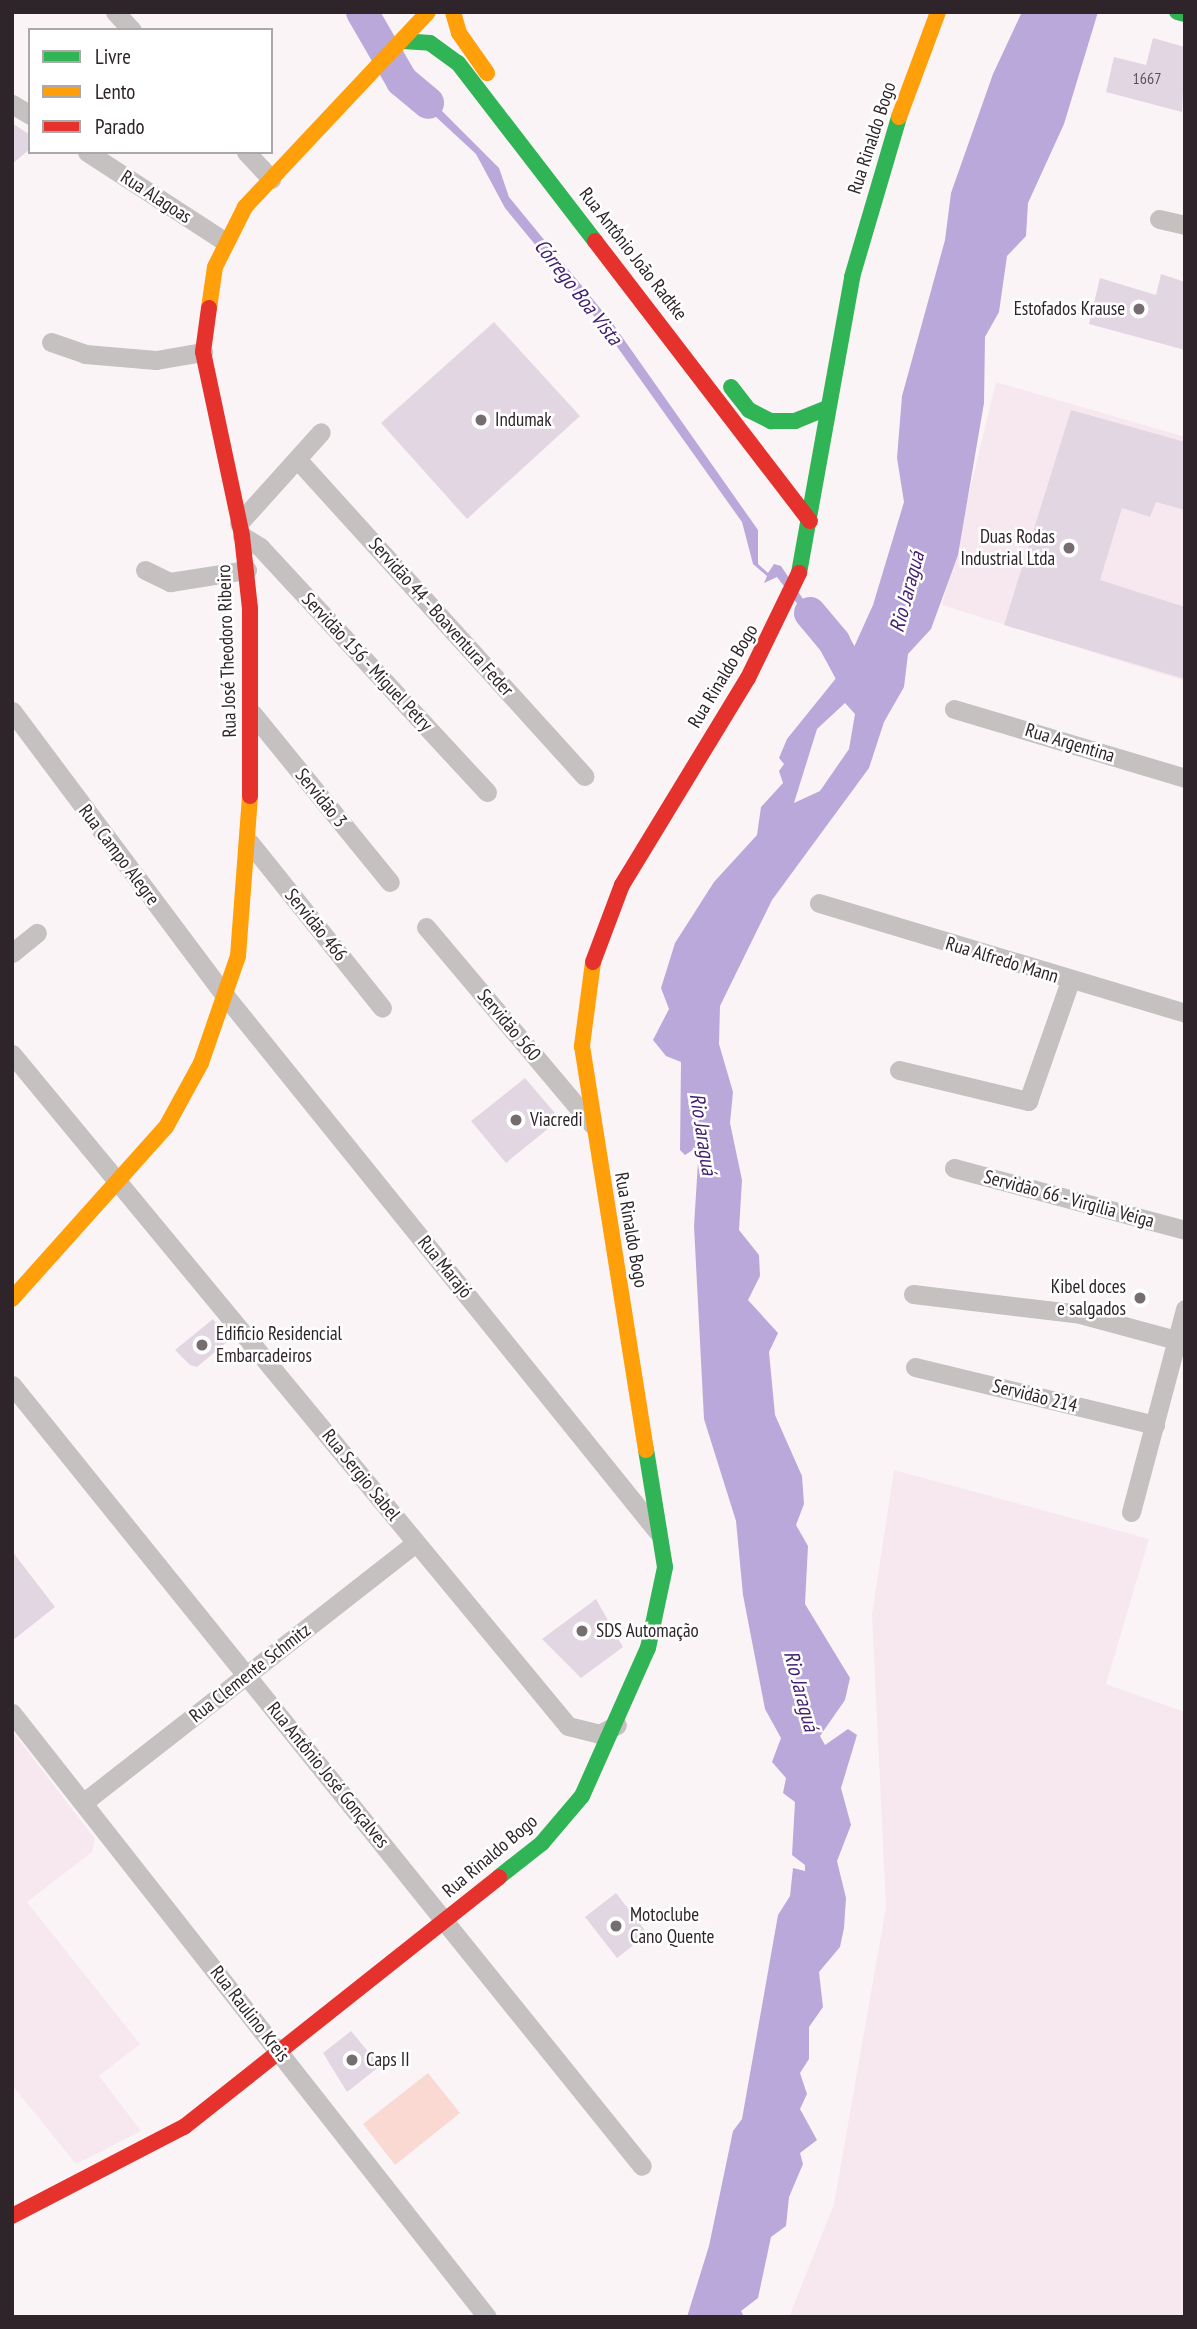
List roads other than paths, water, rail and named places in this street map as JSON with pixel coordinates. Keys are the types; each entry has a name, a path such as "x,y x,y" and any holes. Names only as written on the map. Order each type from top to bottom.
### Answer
{"main road":[{"name":"Rua José Theodoro Ribeiro","path":"12,1299 122,1182 166,1127 201,1063 227,998 246,903 250,843 252,713 247,570 203,352 207,302 224,241 271,179 428,12"},
{"name":"Rua Antônio João Radtke","path":"453,12 472,54 648,280"},
{"name":"Rua Rinaldo Bogo","path":"12,2216 142,2152 279,2052 445,1922 566,1818 617,1725 648,1648 662,1592 663,1537 592,1124 582,1046 584,1007 603,931 622,885 780,620 800,570 852,277 886,153 939,12"},
{"path":"1177,12 1185,15"},
{"name":"Rua Antônio João Radtke","path":"400,44 438,46 458,63 810,521"},
{"path":"724,377 749,410 771,421 795,421 827,408"}],"street":[{"path":"115,12 130,28"},
{"path":"12,104 28,114"},
{"name":"Rua Alagoas","path":"90,154 224,241"},
{"path":"248,154 271,179"},
{"path":"1159,219 1185,225"},
{"path":"51,342 85,354 156,360 203,352"},
{"path":"241,530 296,459 321,432"},
{"name":"Servidão 44 - Boaventura Feder","path":"296,459 584,776"},
{"name":"Servidão 156 - Miguel Petry","path":"241,530 260,547 488,792"},
{"path":"145,570 170,582 247,570"},
{"name":"Rua Argentina","path":"954,709 1185,778"},
{"name":"Rua Campo Alegre","path":"12,710 227,998"},
{"name":"Servidão 3","path":"252,713 390,882"},
{"name":"Servidão 466","path":"250,843 382,1008"},
{"name":"Rua Alfredo Mann","path":"819,903 1070,981 1185,1013"},
{"name":"Servidão 560","path":"426,927 592,1124"},
{"path":"12,953 37,933"},
{"path":"899,1070 1018,1103 1028,1101 1070,981"},
{"name":"Rua Marajó","path":"227,998 663,1537"},
{"name":"Rua Sergio Sabel","path":"12,1054 122,1182 568,1726 599,1734 617,1725"},
{"name":"Servidão 66 - Virgilia Veiga","path":"954,1168 1185,1230"},
{"path":"912,1294 1080,1314 1177,1340"},
{"path":"1131,1512 1185,1309"},
{"name":"Servidão 214","path":"915,1367 1155,1426"},
{"name":"Rua Antônio José Gonçalves","path":"12,1385 642,2166"},
{"name":"Rua Clemente Schmitz","path":"84,1802 416,1543"},
{"name":"Rua Raulino Kreis","path":"12,1713 487,2317"}],"water":[{"name":"Rio Jaraguá","path":"1022,12 1098,12 1064,124 1028,203 1026,236 1007,256 999,312 985,337 984,403 958,555 931,629 908,654 904,687 884,722 869,768 772,900 720,1006 719,1044 733,1092 730,1123 742,1180 739,1230 759,1255 760,1276 748,1300 778,1333 769,1352 775,1415 802,1476 804,1504 796,1525 808,1546 805,1604 850,1678 845,1700 820,1736 825,1745 848,1729 857,1735 841,1788 851,1825 837,1861 846,1898 844,1928 840,1947 819,1972 823,2007 809,2027 809,2059 800,2073 807,2094 800,2109 817,2140 800,2153 803,2164 789,2197 786,2226 771,2237 758,2298 741,2311 744,2317 687,2317 709,2246 733,2131 742,2119 778,1915 790,1896 793,1868 805,1871 805,1865 792,1855 795,1802 783,1793 786,1778 772,1762 781,1738 765,1709 743,1595 736,1521 704,1419 694,1226 699,1146 685,1155 680,1150 681,1062 666,1056 653,1040 669,1009 661,988 675,943 714,882 757,835 761,807 783,783 779,771 784,764 779,758 787,739 845,667 873,605 904,502 897,458 902,396 945,240 951,193 993,74","holes":["845,703 855,714 849,749 820,791 794,803 817,729"]},
{"path":"402,71 499,168 509,197 613,324 758,530 758,564 768,573 774,564 781,566 811,611 808,618 777,577 764,583 767,576 753,564 742,522 603,327 505,208 476,154 394,78"}],"waterway":[{"name":"Córrego Boa Vista","path":"362,12 402,81 428,103"},
{"name":"Córrego Boa Vista","path":"810,613 834,642 867,703"}],"place":[{"name":"Estofados Krause","path":"1139,309"},
{"name":"Indumak","path":"481,420"},
{"name":"Duas Rodas Industrial Ltda","path":"1069,548"},
{"name":"Viacredi","path":"516,1120"},
{"name":"Kibel doces e salgados","path":"1140,1298"},
{"name":"Edificio Residencial Embarcadeiros","path":"202,1345"},
{"name":"SDS Automação","path":"582,1631"},
{"name":"Motoclube Cano Quente","path":"616,1926"},
{"name":"Caps II","path":"352,2060"}]}
